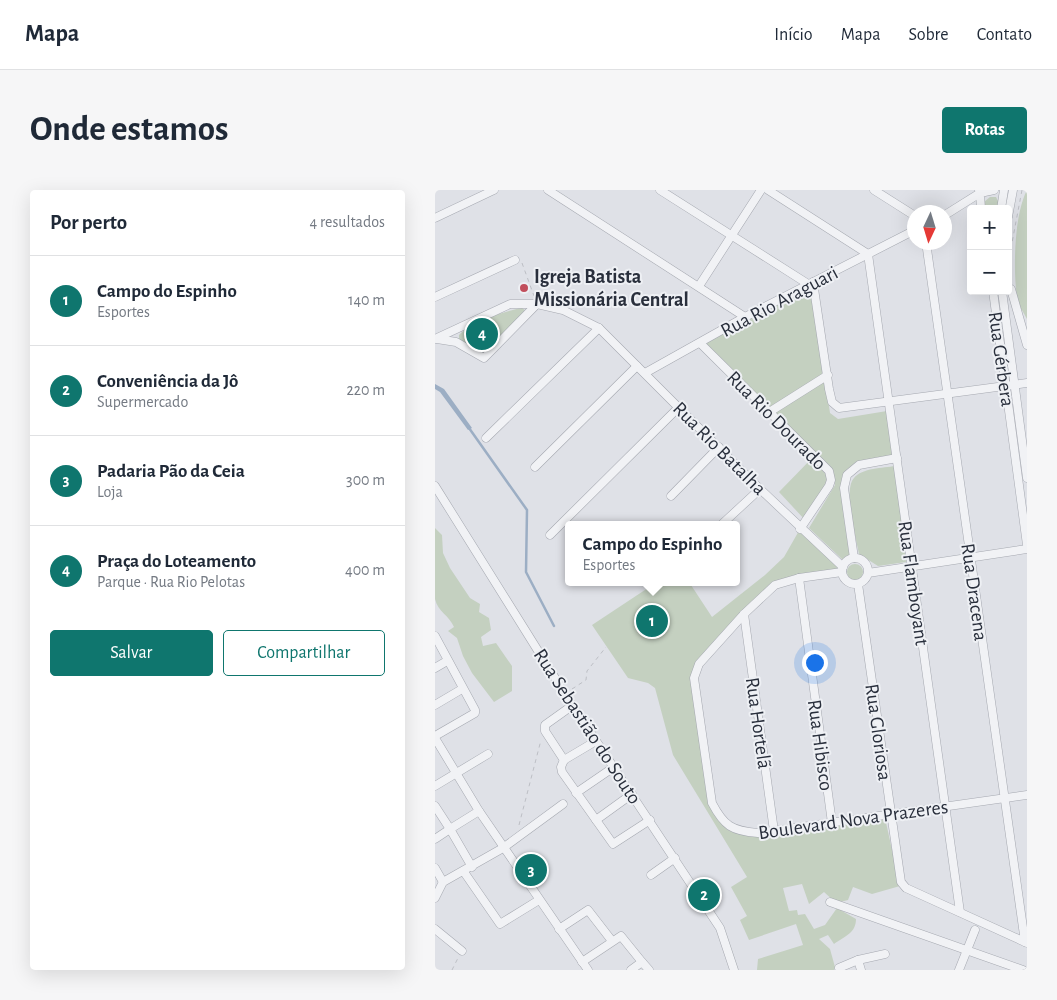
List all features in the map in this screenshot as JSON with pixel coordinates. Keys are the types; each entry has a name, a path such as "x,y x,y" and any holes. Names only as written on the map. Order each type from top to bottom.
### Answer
{"street":[{"path":"435,218 494,190"},
{"path":"548,190 745,317"},
{"path":"660,190 731,236 810,283 832,402 839,408 1027,383"},
{"path":"699,286 761,190"},
{"path":"768,190 868,254"},
{"path":"874,190 907,211"},
{"path":"970,205 979,192 994,190"},
{"path":"1002,205 1004,190"},
{"path":"1010,205 1013,190"},
{"path":"979,192 981,205"},
{"path":"952,213 967,208"},
{"name":"Rua Rio Araguari","path":"645,373 745,317 907,234"},
{"name":"Rua Dracena","path":"927,250 1003,798 1026,943"},
{"name":"Rua Flamboyant","path":"868,254 960,912"},
{"path":"435,296 515,260"},
{"name":"Rua Gérbera","path":"994,295 1027,478"},
{"path":"1007,295 1010,385"},
{"path":"1009,295 1027,345"},
{"name":"Rua Rio Batalha","path":"436,339 510,304 537,304 563,310 599,328 842,570"},
{"path":"436,339 456,342 484,358 537,304"},
{"path":"487,438 599,328"},
{"name":"Rua Rio Dourado","path":"700,343 824,464 830,475 829,486 801,529"},
{"path":"535,467 637,366"},
{"path":"771,411 827,375"},
{"name":"Rua Gérbera","path":"1010,385 1027,547"},
{"path":"550,536 679,407"},
{"path":"671,496 719,448"},
{"path":"854,558 844,488 847,475 859,465 897,458"},
{"name":"Rua Sebastião do Souto","path":"435,486 565,694 720,928 734,970"},
{"path":"725,521 759,489"},
{"path":"868,574 1027,547"},
{"path":"854,558 866,564 868,574 865,580 858,584 846,580 842,570 847,561 854,558"},
{"name":"Boulevard Nova Prazeres","path":"842,570 799,578 775,585 744,614 699,664 695,678 697,698 712,803 718,815 732,829 741,832 757,833 1027,795"},
{"name":"Rua Hibisco","path":"799,578 832,823"},
{"name":"Rua Gloriosa","path":"858,584 900,880 906,888 960,912"},
{"name":"Rua Hortelã","path":"744,614 774,831"},
{"path":"435,636 475,712 435,737 455,773 503,848 588,970"},
{"path":"435,668 447,661"},
{"path":"435,705 462,689"},
{"name":"Rua Sebastião do Souto","path":"573,705 545,725 545,730 564,760 561,767 562,772 576,793 615,845 650,820"},
{"path":"564,760 596,740"},
{"path":"435,786 488,754"},
{"path":"576,793 614,767"},
{"path":"595,820 632,794"},
{"path":"435,898 443,882 464,872 503,848 563,804"},
{"path":"435,806 472,867"},
{"path":"435,838 479,811"},
{"path":"651,875 675,858"},
{"path":"435,868 443,882"},
{"path":"464,872 502,925 539,900"},
{"path":"830,902 968,949 1023,970"},
{"path":"559,929 588,910 612,941"},
{"path":"960,912 1026,943"},
{"path":"435,929 461,951"},
{"path":"959,970 975,930"},
{"path":"582,962 619,936 624,938 649,970"},
{"path":"839,968 857,960 885,954"},
{"path":"857,960 861,970"},
{"path":"631,970 642,962"}],"path":[{"path":"1011,250 1022,190"},
{"path":"515,260 521,259 537,304"},
{"path":"565,694 586,680 587,671 606,647"},
{"path":"516,838 541,739"},
{"path":"452,970 461,951"}],"green space":[{"path":"1027,190 1027,319 1017,298 1015,258 1019,213"},
{"path":"990,197 996,197 998,205 984,205 984,202"},
{"path":"813,282 828,375 771,411 700,343"},
{"path":"522,308 525,310 482,356 459,339 459,335 464,330 480,322 498,314"},
{"path":"825,379 830,413 838,419 887,411 894,456 847,469 842,486 851,551 849,556 843,560 809,528 835,485 832,473 831,480 806,521 779,492 815,455 774,411"},
{"path":"895,466 906,562 878,566 859,554 851,514 851,484 854,478 862,472"},
{"path":"435,528 442,535 443,553 450,568 470,598 480,604 479,612 489,618 491,630 481,637 483,646 496,643 512,666 512,691 494,702 472,673 463,656 457,638 448,631 454,627 436,603"},
{"path":"800,529 843,567 842,572 775,585 696,671 712,803 718,815 741,832 885,818 900,886 872,894 853,887 848,900 836,903 824,892 809,904 802,884 783,888 789,911 797,910 798,915 805,914 814,929 825,925 837,908 856,919 856,924 852,931 834,944 828,935 819,939 830,949 835,967 834,970 757,970 758,959 803,945 796,924 749,940 740,920 747,916 731,887 747,877 673,755 655,688 648,683 628,678 592,625 651,586 692,586 712,617 765,575 784,557"},
{"path":"855,564 863,572 855,580 847,572"}],"water":[{"path":"435,384 444,389 472,428 468,430 440,392 435,389"}],"waterway":[{"path":"469,428 527,510 526,572 554,626"}],"place":[{"name":"Igreja Batista Missionária Central","path":"524,288"},
{"name":"Praça do Loteamento","path":"482,334"},
{"name":"Campo do Espinho","path":"652,621"},
{"name":"Padaria Pão da Ceia","path":"531,870"},
{"name":"Conveniência da Jô","path":"704,895"}]}
